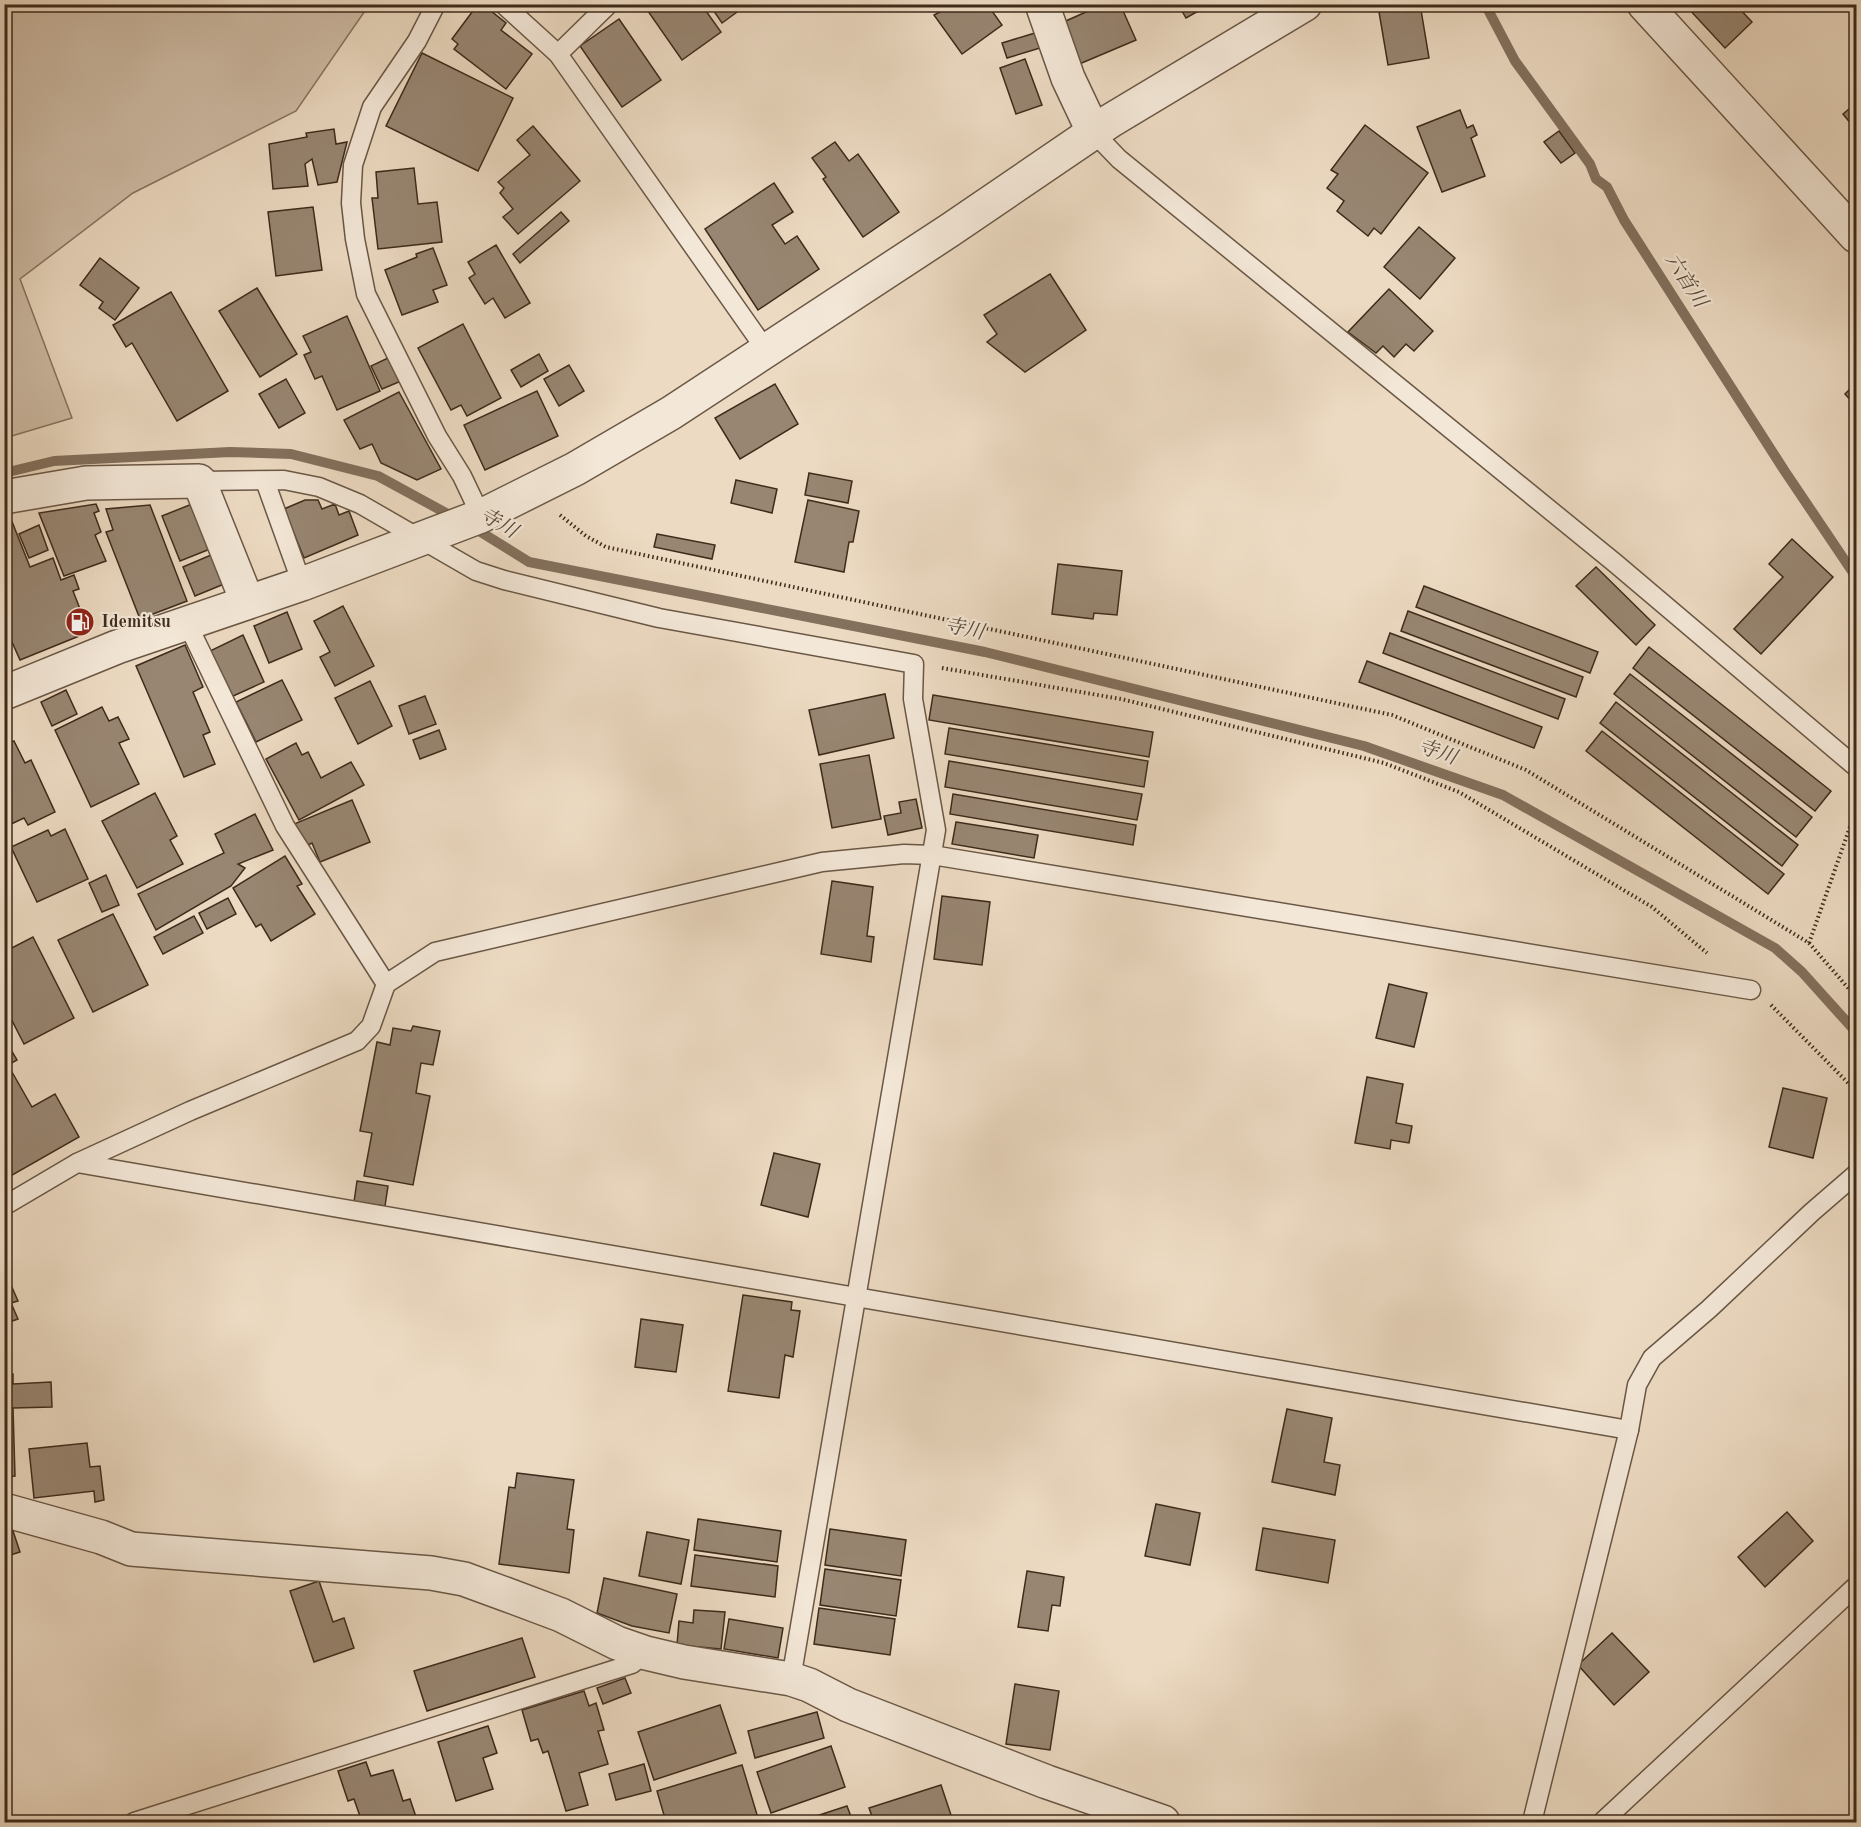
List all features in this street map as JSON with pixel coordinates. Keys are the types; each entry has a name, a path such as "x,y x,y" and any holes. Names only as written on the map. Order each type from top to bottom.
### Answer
{"street":[{"path":"1042,4 1080,105 1094,133"},
{"path":"4,693 117,647 302,584 481,516 541,487 671,413 1110,121 1305,4"},
{"path":"1644,4 1857,236"},
{"path":"4,497 86,483 199,481 247,602"},
{"path":"4,1510 101,1537 131,1549 431,1573 464,1579 561,1616 617,1643 646,1653 684,1662 791,1679 848,1706 1047,1782 1163,1822"}],"lane":[{"path":"436,4 417,41 372,107 353,165 351,203 355,239 366,294 437,436 462,476 481,516"},
{"path":"503,4 558,54 766,350"},
{"path":"558,54 609,4"},
{"path":"1094,133 1119,159 1616,563 1857,766"},
{"path":"199,481 284,480 319,487 360,504 425,537 476,571 659,618 914,664 913,699 936,830 791,1679"},
{"path":"266,481 302,584"},
{"path":"187,623 285,826 386,984"},
{"path":"4,1206 77,1163 190,1111 357,1041 371,1026 386,984 435,952 822,862 904,854 932,855 1751,990"},
{"path":"77,1163 1629,1430"},
{"path":"1532,1822 1629,1430 1637,1384 1652,1358 1857,1174"},
{"path":"1602,1822 1857,1586"},
{"path":"134,1822 632,1664 646,1653"}],"path":[{"path":"541,487 562,517 586,536 606,546 1392,715 1526,770 1809,943 1857,997"},
{"path":"914,664 1121,699 1384,763 1459,792 1652,907 1778,1011 1857,1091"},
{"path":"1809,943 1857,810"}],"shaded area":[{"path":"5,4 369,5 296,111 133,193 20,279 72,418 5,438"}],"building":[{"path":"478,4 482,4 506,23 501,30 532,54 506,89 454,49 458,44 452,39"},
{"path":"643,4 701,4 721,32 682,60"},
{"path":"709,4 748,4 722,23"},
{"path":"934,4 987,4 1002,25 962,54 934,15 940,12"},
{"path":"1104,4 1120,4 1136,40 1077,65 1059,24"},
{"path":"1178,4 1211,4 1186,18"},
{"path":"1420,4 1429,58 1388,65 1378,6"},
{"path":"1689,4 1735,4 1752,22 1725,48 1687,7"},
{"path":"619,19 661,80 622,107 580,46"},
{"path":"1035,33 1040,48 1007,58 1002,43"},
{"path":"422,53 513,98 478,171 386,126"},
{"path":"1025,59 1042,105 1016,114 1000,68"},
{"path":"1856,103 1856,130 1843,114"},
{"path":"1460,110 1467,128 1473,125 1477,135 1471,138 1485,176 1442,192 1417,127"},
{"path":"1365,125 1428,173 1381,234 1374,228 1368,236 1337,211 1344,201 1327,188 1338,174 1331,170"},
{"path":"533,126 580,181 518,234 503,217 513,209 500,193 504,188 498,182 530,155 517,140"},
{"path":"334,129 336,144 347,142 337,182 318,185 312,159 305,164 308,186 273,189 269,144 307,137 306,133"},
{"path":"1559,131 1575,153 1561,163 1544,142"},
{"path":"835,142 849,161 858,154 899,212 863,237 823,179 826,177 812,158"},
{"path":"414,168 418,204 437,202 442,242 378,249 372,198 378,198 376,172"},
{"path":"774,183 793,212 772,225 785,244 797,236 819,269 758,310 705,229"},
{"path":"313,207 322,270 276,276 268,212"},
{"path":"561,212 569,221 520,263 513,254"},
{"path":"1419,227 1455,258 1420,299 1384,267"},
{"path":"496,245 530,303 505,318 493,298 485,304 469,278 475,274 468,262"},
{"path":"433,248 447,285 433,290 438,302 402,315 385,270"},
{"path":"100,258 139,288 115,320 99,308 103,302 80,285"},
{"path":"1050,274 1086,330 1025,372 987,342 997,334 984,315"},
{"path":"257,288 297,354 260,377 219,311"},
{"path":"1389,289 1433,331 1414,351 1406,344 1394,357 1383,346 1376,353 1348,332"},
{"path":"171,292 228,391 177,421 132,343 126,347 113,325"},
{"path":"347,316 380,391 337,410 322,376 315,379 304,355 311,352 303,336"},
{"path":"463,324 501,398 467,416 461,405 451,410 418,348"},
{"path":"539,354 548,371 521,387 511,370"},
{"path":"390,357 401,381 382,389 371,366"},
{"path":"569,365 584,391 559,406 544,379"},
{"path":"286,379 305,413 279,428 259,394"},
{"path":"1856,383 1856,406 1845,394"},
{"path":"775,384 798,424 740,459 715,418"},
{"path":"537,391 558,436 485,470 464,425"},
{"path":"399,392 441,469 417,480 381,463 372,444 360,449 344,420"},
{"path":"809,473 852,481 848,503 805,495"},
{"path":"736,480 777,489 772,513 731,503"},
{"path":"305,500 318,500 322,509 335,504 339,515 349,511 358,535 304,558 284,509"},
{"path":"808,500 859,511 853,542 849,542 844,572 795,562"},
{"path":"96,504 99,511 94,513 101,532 95,535 106,561 64,576 39,513"},
{"path":"192,504 210,549 180,561 162,516"},
{"path":"150,505 187,601 140,619 106,532 113,530 106,509"},
{"path":"4,514 9,514 30,567 53,558 61,580 74,575 79,589 73,591 89,632 20,660 4,624"},
{"path":"39,525 48,550 29,558 19,534"},
{"path":"657,534 715,545 712,559 654,547"},
{"path":"1792,539 1833,577 1761,654 1734,629 1783,577 1769,564"},
{"path":"211,555 224,584 195,596 183,567"},
{"path":"1058,564 1122,571 1117,615 1094,613 1093,619 1052,614"},
{"path":"1596,567 1655,625 1636,645 1576,586"},
{"path":"1424,586 1598,652 1590,673 1416,607"},
{"path":"343,606 374,666 335,686 320,657 330,652 314,621"},
{"path":"1408,611 1583,677 1576,697 1401,631"},
{"path":"287,612 302,649 269,663 254,626"},
{"path":"1390,633 1565,699 1558,719 1383,653"},
{"path":"243,635 264,682 231,697 210,651"},
{"path":"185,645 203,687 193,692 210,732 203,735 215,764 184,777 136,666"},
{"path":"1649,647 1831,791 1815,811 1633,668"},
{"path":"1367,661 1542,727 1534,748 1359,682"},
{"path":"1630,674 1812,817 1796,837 1614,694"},
{"path":"282,680 302,720 256,742 236,702"},
{"path":"370,681 392,726 358,744 335,698"},
{"path":"66,690 77,714 52,726 41,702"},
{"path":"885,694 894,738 819,755 809,710"},
{"path":"933,695 1153,732 1149,757 929,720"},
{"path":"425,696 436,724 409,734 399,706"},
{"path":"1616,702 1798,845 1782,866 1600,723"},
{"path":"102,707 109,721 118,717 129,739 119,743 139,784 91,807 55,730"},
{"path":"949,728 1148,761 1144,787 945,754"},
{"path":"439,730 446,749 420,759 413,740"},
{"path":"1602,731 1784,874 1768,894 1586,751"},
{"path":"14,741 25,763 31,760 55,812 28,825 24,818 7,826 4,819 4,745"},
{"path":"296,743 302,755 308,752 321,778 351,762 364,785 299,820 266,759"},
{"path":"869,755 881,819 832,828 820,764"},
{"path":"949,761 1142,794 1137,820 945,787"},
{"path":"155,793 177,836 170,840 183,864 137,888 102,821"},
{"path":"953,794 1136,825 1133,845 950,814"},
{"path":"916,799 922,828 888,835 884,816 901,813 899,802"},
{"path":"352,800 370,842 320,862 312,843 306,846 294,824"},
{"path":"255,814 273,850 238,864 245,868 231,886 156,930 138,894 224,853 215,834"},
{"path":"956,822 1038,835 1034,858 952,844"},
{"path":"65,829 88,879 37,902 11,847 48,830 51,836"},
{"path":"285,856 302,884 297,886 315,914 271,941 261,924 256,927 233,888"},
{"path":"106,875 119,905 102,912 89,883"},
{"path":"832,881 873,887 867,936 874,937 871,962 821,954"},
{"path":"942,896 990,902 982,965 934,959"},
{"path":"228,898 236,914 207,929 199,913"},
{"path":"113,914 148,985 93,1012 58,940"},
{"path":"194,916 203,933 163,954 154,937"},
{"path":"33,937 74,1018 24,1044 4,1005 4,952"},
{"path":"1389,984 1427,993 1414,1047 1376,1038"},
{"path":"413,1026 440,1031 433,1065 421,1063 416,1093 430,1096 413,1185 364,1176 372,1133 360,1131 377,1042 390,1045 393,1028 411,1031"},
{"path":"4,1038 17,1060 8,1065 32,1107 55,1094 79,1137 7,1178 4,1173"},
{"path":"1367,1077 1403,1084 1396,1123 1412,1126 1409,1143 1391,1140 1390,1149 1355,1143"},
{"path":"1783,1088 1827,1098 1813,1158 1769,1147"},
{"path":"774,1153 820,1164 808,1217 761,1205"},
{"path":"357,1181 388,1186 385,1206 354,1202"},
{"path":"7,1276 18,1301 11,1303 18,1319 4,1324 4,1277"},
{"path":"743,1295 792,1302 791,1310 800,1311 793,1357 785,1355 779,1398 728,1391"},
{"path":"641,1319 683,1325 676,1372 635,1367"},
{"path":"13,1374 13,1384 51,1382 52,1407 13,1408 15,1476 4,1477 4,1375"},
{"path":"1287,1409 1332,1418 1324,1462 1340,1465 1335,1495 1272,1482"},
{"path":"87,1443 90,1467 100,1466 104,1500 95,1502 94,1491 34,1498 29,1449"},
{"path":"517,1473 574,1480 567,1529 574,1530 569,1573 499,1564 509,1487 515,1488"},
{"path":"1156,1504 1200,1513 1190,1565 1145,1556"},
{"path":"1787,1512 1813,1541 1765,1587 1738,1557"},
{"path":"698,1519 781,1531 777,1562 694,1550"},
{"path":"1263,1528 1335,1540 1328,1583 1256,1570"},
{"path":"830,1529 906,1540 901,1576 825,1565"},
{"path":"13,1531 20,1552 7,1556 4,1549 4,1534"},
{"path":"647,1532 689,1540 681,1584 639,1576"},
{"path":"695,1555 778,1566 775,1597 691,1586"},
{"path":"825,1569 901,1580 896,1616 820,1605"},
{"path":"1027,1571 1064,1577 1060,1606 1052,1605 1048,1631 1018,1627"},
{"path":"604,1578 677,1594 669,1633 632,1626 597,1613"},
{"path":"319,1581 333,1622 344,1618 354,1648 314,1662 290,1591"},
{"path":"819,1608 895,1619 890,1655 814,1644"},
{"path":"694,1610 725,1612 721,1649 677,1645 679,1621 693,1623"},
{"path":"729,1619 783,1628 778,1658 724,1649"},
{"path":"1612,1633 1649,1672 1614,1705 1578,1665"},
{"path":"522,1638 535,1677 427,1711 414,1671"},
{"path":"625,1678 631,1693 603,1704 597,1688"},
{"path":"1015,1684 1059,1691 1050,1750 1006,1744"},
{"path":"584,1691 589,1706 596,1703 604,1730 598,1731 608,1764 579,1773 588,1805 566,1811 548,1751 543,1753 538,1739 531,1741 522,1710"},
{"path":"720,1705 736,1753 654,1780 638,1732"},
{"path":"817,1712 824,1738 755,1758 748,1731"},
{"path":"488,1726 497,1753 483,1758 493,1789 456,1801 438,1742"},
{"path":"831,1746 845,1787 771,1813 757,1772"},
{"path":"366,1762 371,1776 393,1770 403,1801 410,1799 416,1817 408,1819 409,1822 362,1822 354,1799 348,1801 338,1771"},
{"path":"644,1764 651,1791 616,1800 609,1774"},
{"path":"742,1765 758,1818 745,1822 666,1822 657,1791"},
{"path":"941,1785 953,1821 874,1822 869,1808"},
{"path":"847,1806 853,1822 798,1822"}],"waterway":[{"name":"六首川","path":"1485,4 1515,61 1590,164 1596,179 1607,187 1624,220 1784,470 1856,577"},
{"name":"寺川","path":"4,473 54,461 230,452 291,454 378,476 457,519"},
{"name":"寺川","path":"471,526 529,562 985,652 1364,746 1503,795 1775,948 1802,972 1856,1032"}],"place":[{"name":"Idemitsu","path":"80,622"}]}
